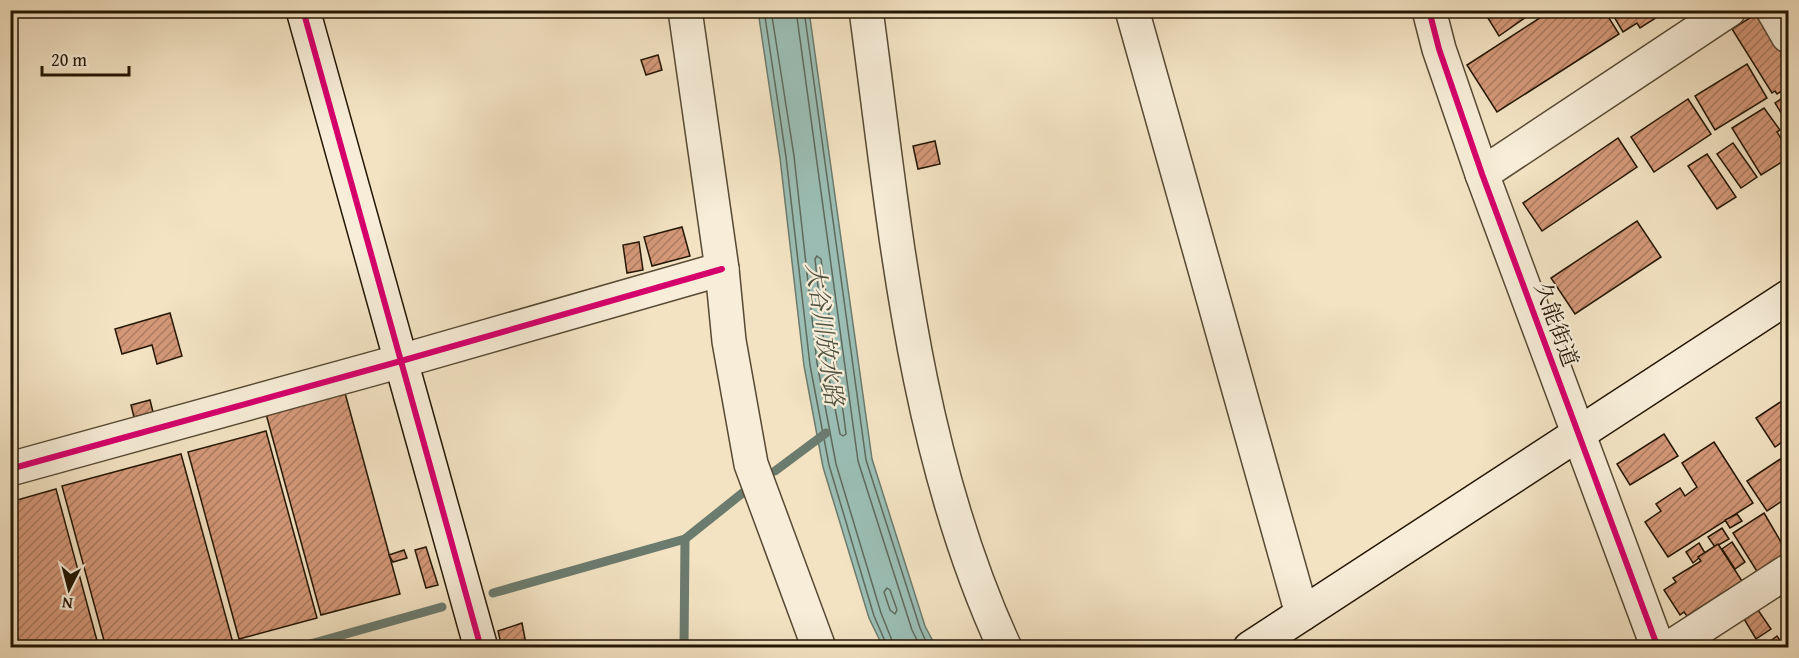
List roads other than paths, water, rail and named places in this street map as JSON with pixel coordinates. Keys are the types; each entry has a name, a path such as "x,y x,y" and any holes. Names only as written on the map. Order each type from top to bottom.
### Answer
{"street":[{"path":"303,10 481,648"},
{"path":"685,10 722,268 729,341 751,464 819,648"},
{"path":"866,10 897,239 933,434 963,540 1005,648"},
{"path":"1132,10 1302,614"},
{"name":"久能街道","path":"1429,10 1439,49 1482,174 1658,648"},
{"path":"1482,174 1729,10"},
{"path":"1773,10 1788,36"},
{"path":"10,469 401,361 722,268"},
{"path":"1673,373 1788,272"},
{"path":"1250,648 1579,436 1788,297"},
{"path":"1669,648 1788,571"}],"water":[{"name":"大谷川放水路","path":"758,11 809,11 872,459 925,626 936,647 883,647 869,618 823,467 804,366 780,158"}],"waterway":[{"path":"775,471 826,433"},
{"path":"493,593 685,539 750,487"},
{"path":"684,648 685,539"},
{"path":"296,648 442,607"}]}
